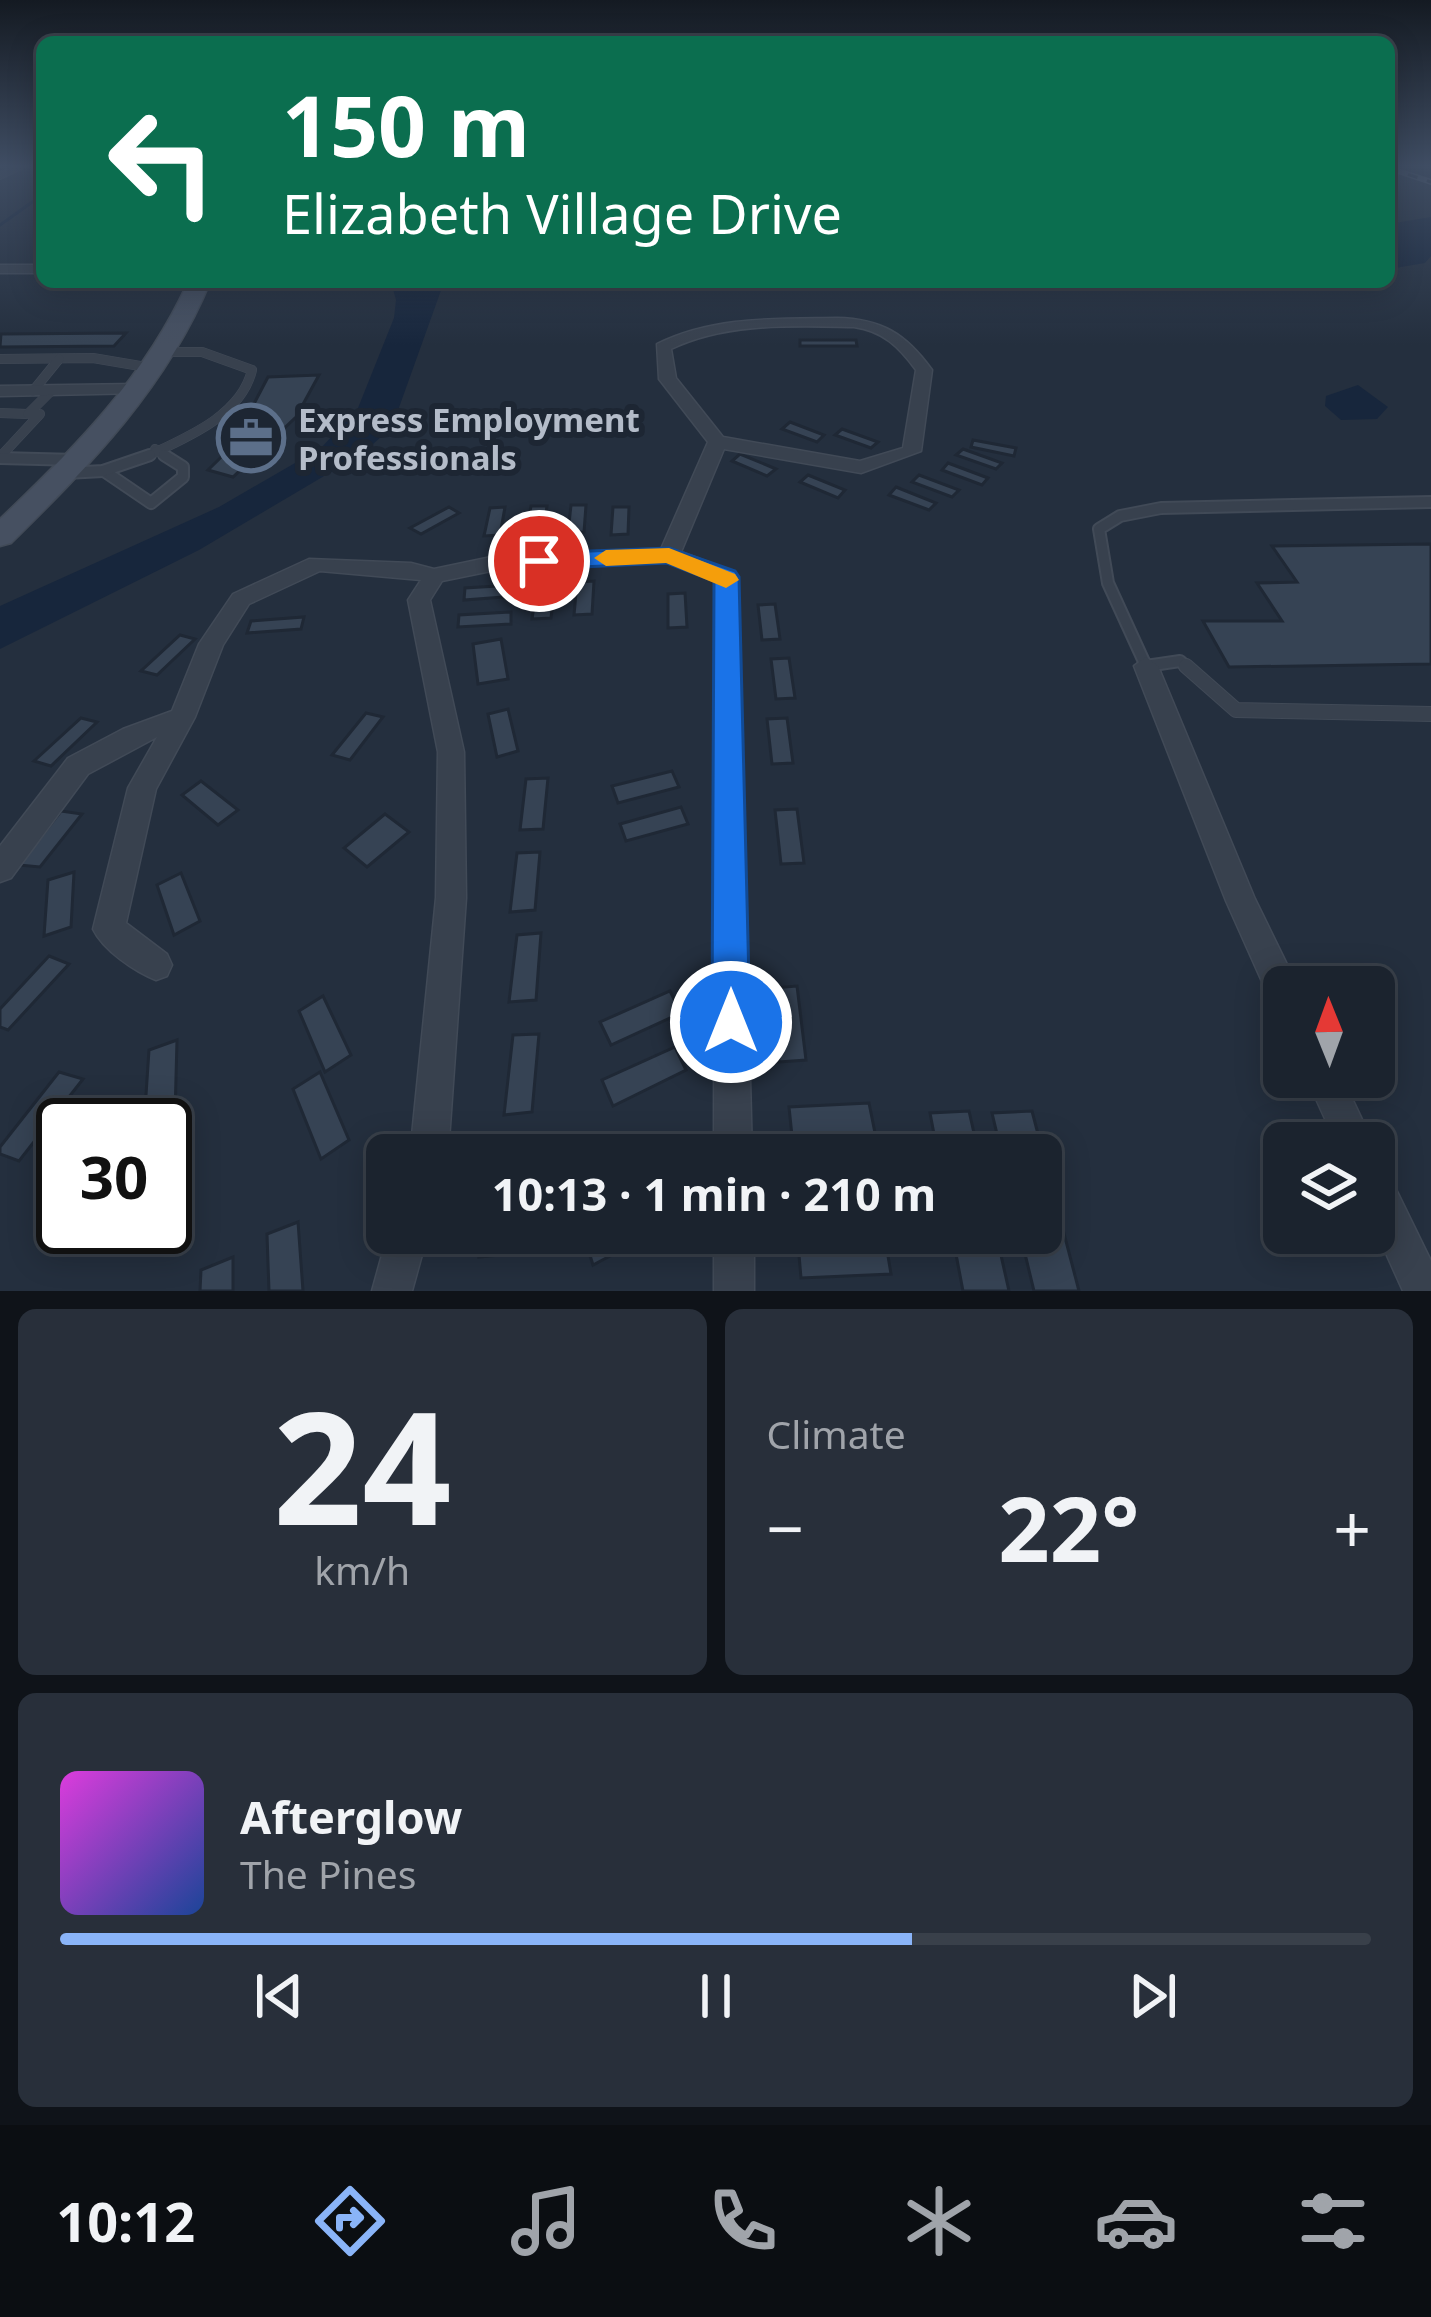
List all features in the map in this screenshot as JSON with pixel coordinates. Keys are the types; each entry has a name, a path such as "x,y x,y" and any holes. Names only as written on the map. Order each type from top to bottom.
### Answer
{"main road":[{"path":"0,536 71,466 151,370 196,288"}],"street":[{"path":"0,269 36,269"},
{"path":"751,324 865,324 903,339 924,370 912,451 861,467 717,442 668,379 663,347 694,333 751,324"},
{"path":"0,391 42,391 151,370"},
{"path":"669,555 717,442"},
{"path":"157,965 109,929 142,788 182,717 211,644 241,599 317,564 411,570 434,576 496,563 669,555 726,577 733,1134"},
{"path":"431,1134 451,898 451,752 419,601 434,576"},
{"path":"1146,666 1271,966"},
{"path":"0,869 78,766 132,736 182,717"},
{"path":"1395,1229 1424,1291"},
{"path":"392,1291 402,1254"},
{"path":"734,1254 734,1291"}],"lane":[{"path":"28,414 59,358"},
{"path":"0,359 93,358 151,370 228,358 252,370 253,380 234,407 214,422 104,471"},
{"path":"0,412 40,414 0,457"},
{"path":"0,435 21,435"},
{"path":"0,457 104,471 151,502 183,477 183,467 154,449"},
{"path":"1431,502 1161,508 1120,516 1099,529 1105,583 1146,666 1180,661 1236,710 1431,714"}],"water":[{"path":"1395,224 1431,224 1431,256 1425,263 1395,268"},
{"path":"393,288 442,288 392,427 363,453 199,550 0,649 0,606 219,507 321,448 358,408 394,318"},
{"path":"1358,385 1388,407 1377,419 1341,420 1325,406 1326,396"}],"building":[{"path":"126,333 114,346 0,347 1,334"},
{"path":"800,340 856,340 857,346 800,346"},
{"path":"319,375 296,417 233,477 208,470 258,421 246,419 268,377"},
{"path":"790,422 824,435 817,442 782,429"},
{"path":"842,429 878,442 871,448 835,435"},
{"path":"973,440 1016,448 1014,456 971,447"},
{"path":"963,449 1002,463 996,469 956,455"},
{"path":"740,454 776,469 767,476 732,461"},
{"path":"948,463 988,478 982,485 942,470"},
{"path":"808,475 845,490 838,498 800,482"},
{"path":"919,475 959,490 952,497 912,482"},
{"path":"896,487 936,503 929,510 889,495"},
{"path":"571,505 586,505 584,532 568,533"},
{"path":"531,506 547,506 543,533 526,534"},
{"path":"449,507 459,513 421,534 410,528"},
{"path":"505,507 500,535 484,536 490,508"},
{"path":"613,507 629,507 628,534 611,535"},
{"path":"1431,544 1431,664 1229,667 1203,621 1282,621 1257,583 1297,582 1272,546"},
{"path":"594,581 592,614 574,615 577,582"},
{"path":"555,584 551,618 532,619 537,585"},
{"path":"516,585 516,596 464,600 465,588"},
{"path":"685,593 687,627 668,628 668,594"},
{"path":"775,604 780,639 762,640 758,605"},
{"path":"511,612 511,624 458,627 459,615"},
{"path":"304,617 301,629 247,633 251,621"},
{"path":"180,635 195,639 157,675 141,671"},
{"path":"501,639 508,679 478,684 473,644"},
{"path":"789,658 795,698 776,699 771,659"},
{"path":"508,709 518,751 497,757 488,714"},
{"path":"366,713 383,717 350,760 332,755"},
{"path":"81,718 97,722 51,766 34,761"},
{"path":"787,718 793,763 772,764 767,719"},
{"path":"672,771 679,787 618,803 612,786"},
{"path":"548,778 543,829 520,830 526,779"},
{"path":"201,781 238,810 218,825 182,795"},
{"path":"681,807 688,824 626,841 620,824"},
{"path":"797,809 804,863 781,864 775,810"},
{"path":"61,811 82,814 40,867 19,865"},
{"path":"385,814 409,832 367,867 344,848"},
{"path":"540,852 535,910 510,912 517,853"},
{"path":"74,872 71,927 44,936 48,880"},
{"path":"181,873 200,921 174,935 157,885"},
{"path":"541,933 536,1000 509,1002 517,935"},
{"path":"49,956 69,964 8,1030 0,1027 0,1009"},
{"path":"797,986 806,1060 779,1062 772,988"},
{"path":"670,991 681,1013 611,1045 600,1022"},
{"path":"323,996 351,1055 325,1072 299,1011"},
{"path":"539,1034 532,1112 504,1115 513,1035"},
{"path":"177,1040 175,1098 146,1098 149,1050"},
{"path":"675,1047 686,1070 613,1106 602,1080"},
{"path":"59,1072 83,1079 68,1098 39,1098"},
{"path":"320,1072 349,1140 321,1159 293,1089"},
{"path":"36,1101 36,1139 19,1161 0,1154 0,1147"},
{"path":"869,1103 875,1133 792,1134 789,1107"},
{"path":"969,1111 974,1134 934,1134 930,1113"},
{"path":"1032,1111 1038,1134 997,1134 992,1113"},
{"path":"298,1222 303,1291 269,1291 267,1234"},
{"path":"1062,1226 1079,1291 1034,1291 1025,1254 1062,1254"},
{"path":"590,1254 614,1254 593,1265"},
{"path":"799,1254 888,1254 891,1274 801,1278"},
{"path":"956,1254 1001,1254 1009,1291 963,1291"},
{"path":"233,1257 233,1291 200,1291 201,1270"}],"slow traffic":[{"path":"606,558 669,555 726,580"}],"place":[{"name":"Express Employment Professionals","path":"251,438"}],"route":[{"path":"539,561 669,555 726,577 731,1022"}]}
